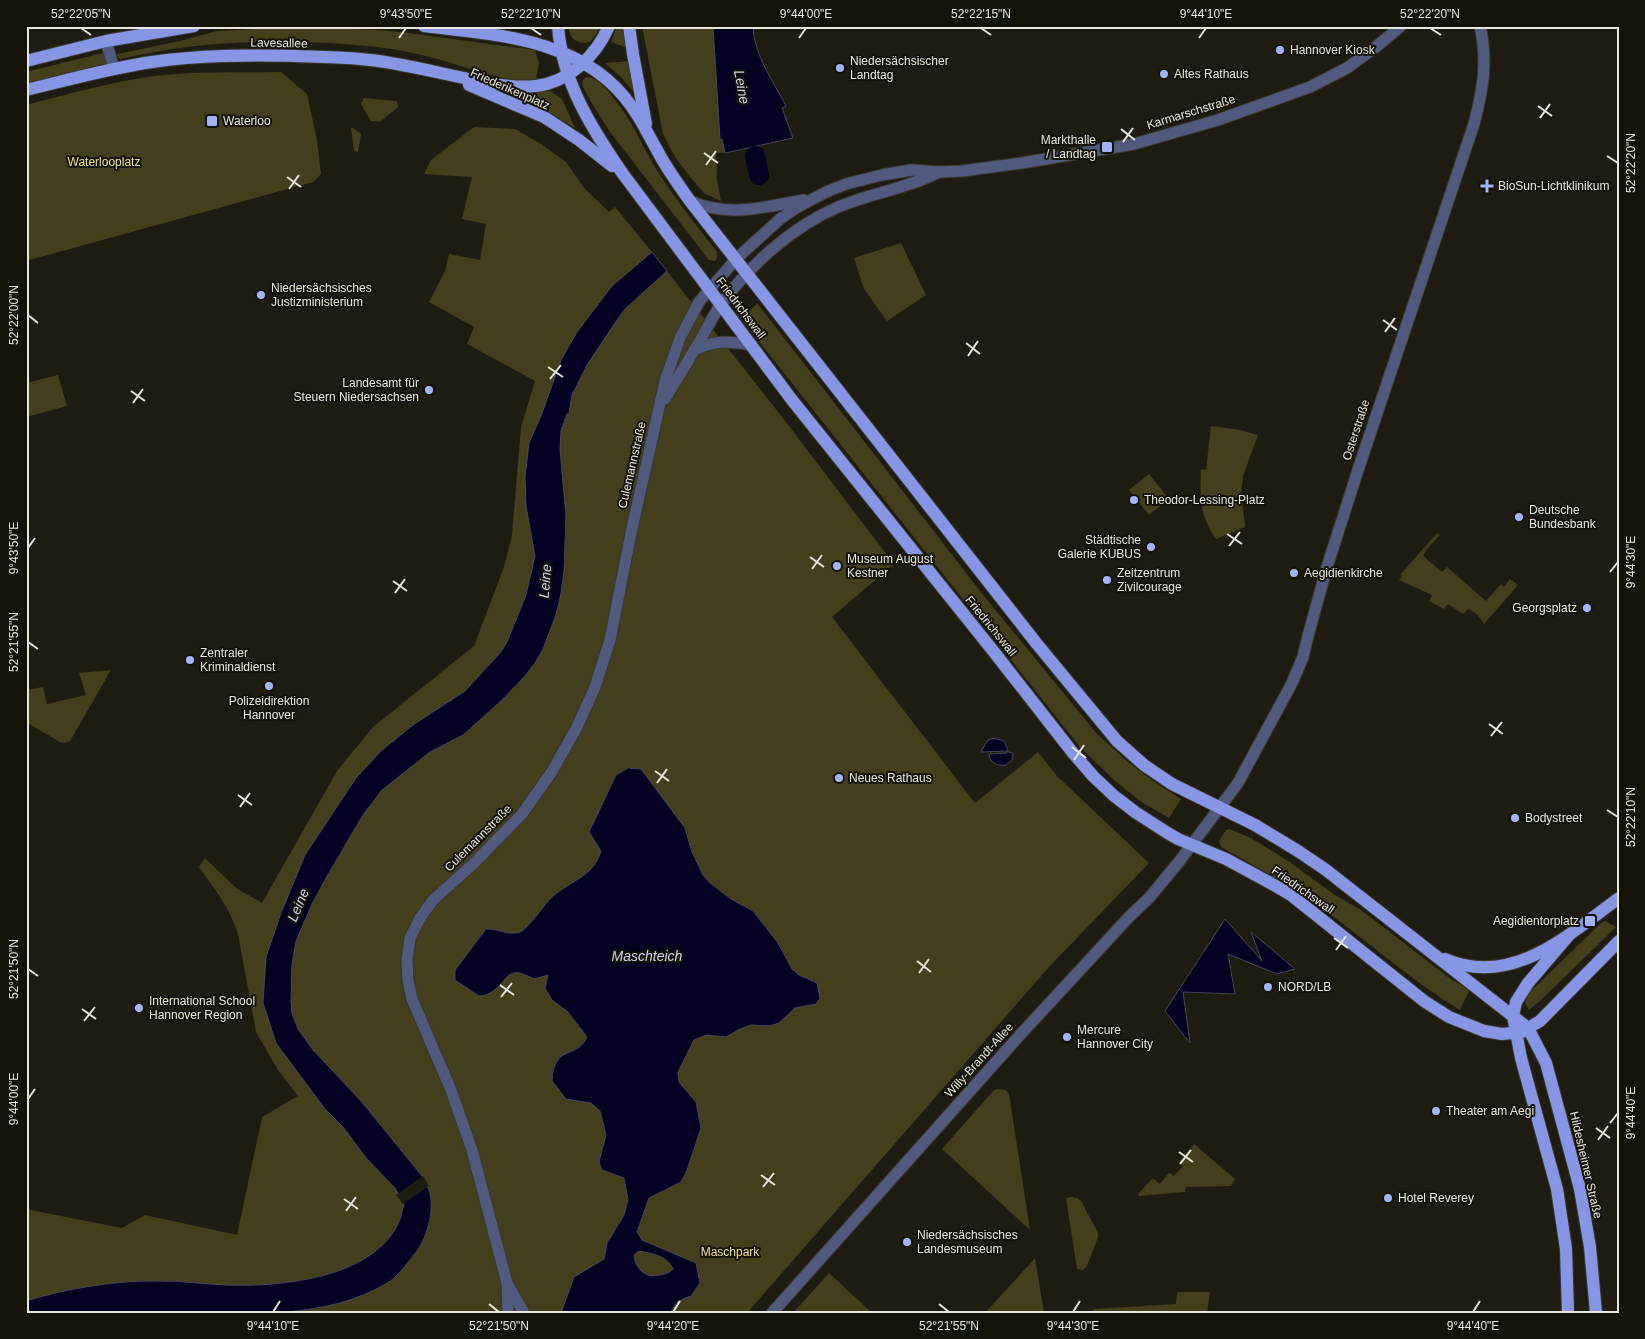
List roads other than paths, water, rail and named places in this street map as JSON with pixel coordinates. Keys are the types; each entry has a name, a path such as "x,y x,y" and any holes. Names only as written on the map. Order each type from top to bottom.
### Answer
{"main road":[{"path":"26,61 106,41 194,26"},
{"path":"424,26 514,38 561,52 584,62 604,76 618,90 632,107 648,134"},
{"path":"558,26 561,52 568,76 582,107 623,174"},
{"name":"Friederikenplatz","path":"444,75 507,86 537,86 568,76 584,62 600,42 609,26"},
{"path":"629,26 648,134"},
{"name":"Lavesallee","path":"26,90 114,69 201,56 360,59 396,64 444,75"},
{"name":"Friederikenplatz","path":"444,75 544,117 579,140 623,174"},
{"name":"Friedrichswall","path":"648,134 666,166 690,200 1103,726 1131,754 1158,775 1172,784 1255,824 1298,851 1434,954"},
{"name":"Friedrichswall","path":"623,174 792,400 1078,759 1113,795 1135,812 1178,839 1226,859 1291,895 1424,1001 1448,1017 1484,1032 1516,1034"},
{"path":"1434,954 1474,967 1492,967 1518,962 1540,953 1616,904"},
{"path":"1568,1313 1566,1249 1557,1189 1516,1034 1513,1016 1516,1002 1528,983 1569,935"},
{"path":"1516,1034 1540,1021 1619,941"},
{"path":"1434,954 1528,1028"},
{"name":"Hildesheimer Straße","path":"1528,1028 1546,1063 1580,1189 1590,1247 1596,1313"}],"street":[{"name":"Karmarschstraße","path":"710,289 736,259 780,219 796,208 846,184 911,170 939,172 982,169 1134,144 1218,120 1310,87 1347,68 1378,46 1401,26"},
{"name":"Osterstraße","path":"1207,826 1232,792 1295,678 1303,657 1327,567 1474,124 1484,78 1484,56 1480,26"},
{"path":"106,41 114,69"},
{"name":"Karmarschstraße","path":"748,273 786,238 822,215 864,197 914,184 939,172"},
{"path":"690,200 712,208 733,211 813,199"},
{"name":"Culemannstraße","path":"660,408 721,304 748,273"},
{"name":"Culemannstraße","path":"508,1313 507,1282 472,1150 451,1090 412,999 408,981 410,938 420,918 433,900 472,865 522,814 551,773 577,727 595,687 610,640 631,533 665,381 680,338 693,311 710,289"},
{"path":"695,350 704,345 722,341 752,345"},
{"name":"Willy-Brandt-Allee","path":"772,1313 1032,1022 1129,917 1149,898 1207,826"},
{"name":"Culemannstraße","path":"507,1282 524,1313"}],"water":[{"path":"713,26 753,26 760,57 786,106 782,108 793,138 725,153 722,139 720,139"},
{"path":"652,252 667,271 625,309 587,365 572,395 569,413 561,431 560,449 566,516 564,571 556,615 543,649 525,676 501,701 463,735 430,752 382,790 363,815 326,878 296,941 292,964 291,1002 292,1013 298,1029 313,1050 361,1101 422,1176 431,1197 431,1213 421,1245 404,1268 389,1282 365,1294 340,1303 314,1309 262,1313 26,1313 26,1301 59,1292 110,1283 177,1281 247,1285 296,1281 321,1276 366,1258 384,1244 397,1226 404,1204 395,1188 367,1159 343,1127 325,1109 276,1043 263,1003 266,957 281,913 305,855 356,778 381,751 413,725 465,691 501,652 507,642 526,595 535,556 526,506 525,477 529,443 561,360 577,332 612,286"},
{"path":"993,738 1004,741 1008,752 1013,753 1012,760 1006,765 995,764 989,754 1007,753 1007,751 981,752 987,741"},
{"name":"Maschteich","path":"628,768 641,769 685,828 692,852 703,875 710,883 731,899 753,911 778,943 792,969 799,975 817,983 820,998 816,1004 795,1008 779,1023 769,1026 751,1025 726,1037 706,1035 694,1040 678,1072 679,1082 696,1102 701,1128 686,1173 681,1182 649,1198 637,1232 642,1240 696,1263 700,1283 691,1296 678,1301 670,1313 561,1313 574,1277 604,1259 607,1243 624,1215 628,1200 624,1178 602,1170 599,1162 606,1135 600,1111 591,1103 566,1099 552,1081 557,1061 561,1056 583,1044 587,1037 568,1012 552,1000 545,988 548,975 534,979 513,973 490,993 479,996 455,980 455,970 486,929 511,933 520,932 551,898 587,873 592,867 601,851 589,832 616,775","holes":["639,1251 663,1258 673,1269 668,1273 655,1276 644,1273 634,1258 634,1255"]},
{"path":"1225,919 1262,961 1251,932 1295,969 1277,974 1228,954 1235,994 1183,992 1190,1043 1165,1011"}],"waterway":[{"name":"Leine","path":"755,156 759,175"}],"place":[{"name":"Hannover Kiosk","path":"1280,50"},
{"name":"Niedersächsischer Landtag","path":"840,68"},
{"name":"Altes Rathaus","path":"1164,74"},
{"name":"Waterloo","path":"212,121"},
{"name":"Markthalle / Landtag","path":"1107,147"},
{"name":"BioSun-Lichtklinikum","path":"1487,186"},
{"name":"Niedersächsisches Justizministerium","path":"261,295"},
{"name":"Landesamt für Steuern Niedersachsen","path":"429,390"},
{"name":"Theodor-Lessing-Platz","path":"1134,500"},
{"name":"Deutsche Bundesbank","path":"1519,517"},
{"name":"Städtische Galerie KUBUS","path":"1151,547"},
{"name":"Museum August Kestner","path":"837,566"},
{"name":"Aegidienkirche","path":"1294,573"},
{"name":"Zeitzentrum Zivilcourage","path":"1107,580"},
{"name":"Georgsplatz","path":"1587,608"},
{"name":"Zentraler Kriminaldienst","path":"190,660"},
{"name":"Polizeidirektion Hannover","path":"269,686"},
{"name":"Neues Rathaus","path":"839,778"},
{"name":"Bodystreet","path":"1515,818"},
{"name":"Aegidientorplatz","path":"1590,921"},
{"name":"NORD/LB","path":"1268,987"},
{"name":"International School Hannover Region","path":"139,1008"},
{"name":"Mercure Hannover City","path":"1067,1037"},
{"name":"Theater am Aegi","path":"1436,1111"},
{"name":"Hotel Reverey","path":"1388,1198"},
{"name":"Niedersächsisches Landesmuseum","path":"907,1242"}],"park label":[{"name":"Waterlooplatz","path":"104,162"},
{"name":"Maschpark","path":"730,1252"}]}
